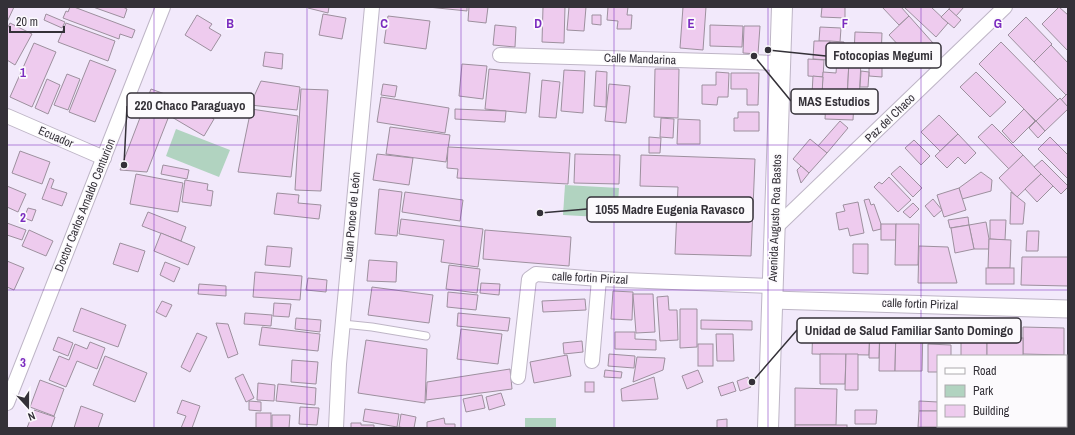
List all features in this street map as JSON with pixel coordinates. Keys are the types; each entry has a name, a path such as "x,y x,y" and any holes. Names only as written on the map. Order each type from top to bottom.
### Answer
{"main road":[{"name":"Avenida Augusto Roa Bastos","path":"768,428 782,7"}],"street":[{"name":"Doctor Carlos Arnaldo Centurion","path":"7,403 162,7"},
{"name":"Juan Ponce de León","path":"336,428 343,324 372,7"},
{"name":"Paz del Chaco","path":"774,229 1005,7"},
{"name":"Calle Mandarina","path":"500,55 780,63"},
{"name":"Ecuador","path":"7,116 104,158"},
{"name":"calle fortin Pirizal","path":"518,377 529,278 536,274 772,293 1068,309"},
{"path":"592,361 599,279"}],"lane":[{"path":"343,324 426,336"}],"green space":[{"path":"176,129 230,150 219,177 166,156"},
{"path":"565,185 619,188 617,218 563,215"},
{"path":"525,418 556,418 556,428 525,428"}],"building":[{"path":"7,7 14,7 7,22"},
{"path":"70,7 74,7 135,30 132,38 120,34 119,39 63,18 66,11 68,12"},
{"path":"93,7 123,7 127,9 124,18"},
{"path":"308,7 329,7 328,13"},
{"path":"428,7 467,7 467,11"},
{"path":"469,7 488,7 486,23 468,21"},
{"path":"543,7 565,7 564,43 542,42"},
{"path":"569,7 586,7 584,31 567,30"},
{"path":"608,7 628,7 627,15 632,15 631,29 617,29 618,21 607,20"},
{"path":"683,7 706,7 703,50 680,48"},
{"path":"822,7 845,7 845,18 821,17"},
{"path":"882,7 901,7 909,16 899,25"},
{"path":"904,7 931,7 948,23 936,37"},
{"path":"950,7 964,7 956,16 949,9"},
{"path":"1059,7 1068,15 1068,51 1042,24"},
{"path":"949,9 961,20 954,28 941,17"},
{"path":"46,14 65,22 62,28 44,20"},
{"path":"323,14 346,18 342,39 319,35"},
{"path":"197,15 212,24 209,28 221,35 211,51 185,35"},
{"path":"592,15 601,15 601,25 592,24"},
{"path":"388,16 430,21 426,49 384,43"},
{"path":"909,16 933,43 913,61 889,35"},
{"path":"1026,17 1052,44 1034,62 1008,35"},
{"path":"10,23 32,34 15,65 7,60 7,29"},
{"path":"66,23 115,41 108,61 58,42"},
{"path":"495,25 516,27 515,47 493,45"},
{"path":"710,25 743,26 742,47 710,46"},
{"path":"744,26 760,26 758,54 743,53"},
{"path":"820,27 841,28 840,42 819,41"},
{"path":"855,32 882,33 881,57 854,55"},
{"path":"814,41 830,41 829,60 813,59"},
{"path":"830,41 844,42 844,54 829,53"},
{"path":"1001,42 1058,100 1036,121 979,64"},
{"path":"34,43 56,52 32,107 10,97"},
{"path":"1051,45 1068,63 1068,93 1066,95 1034,62"},
{"path":"265,52 283,54 282,69 263,66"},
{"path":"808,59 824,60 823,77 808,76"},
{"path":"90,60 116,70 95,122 69,112"},
{"path":"837,60 849,60 847,102 826,101 826,95 822,94 823,72 836,73"},
{"path":"849,60 861,61 859,103 847,102"},
{"path":"462,64 487,66 483,99 459,96"},
{"path":"869,64 882,65 882,77 869,76"},
{"path":"489,69 530,73 526,113 485,109"},
{"path":"655,69 679,69 678,118 654,117"},
{"path":"564,70 585,71 583,113 561,111"},
{"path":"596,71 607,72 606,107 594,106"},
{"path":"861,71 869,72 868,87 860,87"},
{"path":"716,72 729,73 728,97 718,97 717,105 702,104 702,85 716,85"},
{"path":"976,72 1006,102 990,117 960,87"},
{"path":"731,73 759,73 758,105 747,105 747,89 731,89"},
{"path":"67,74 80,79 68,110 54,105"},
{"path":"813,76 823,77 822,94 812,94"},
{"path":"47,79 60,85 48,114 35,108"},
{"path":"542,80 560,82 556,118 539,117"},
{"path":"261,81 300,87 297,110 250,105"},
{"path":"383,84 397,86 395,97 381,95"},
{"path":"609,84 630,86 626,123 605,121"},
{"path":"151,89 176,98 147,172 120,170"},
{"path":"301,89 328,90 321,191 295,190"},
{"path":"1068,93 1068,107 1061,100"},
{"path":"811,94 826,95 825,114 810,113"},
{"path":"381,97 449,108 445,133 377,122"},
{"path":"1060,98 1068,109 1045,131 1036,121"},
{"path":"180,99 214,119 204,136 170,116"},
{"path":"826,101 854,102 853,120 825,119"},
{"path":"251,109 298,116 291,177 238,172"},
{"path":"455,109 506,111 505,122 455,119"},
{"path":"1024,109 1035,121 1013,143 1002,131"},
{"path":"738,112 759,112 759,131 734,131 734,118 738,118"},
{"path":"939,115 958,134 940,151 921,132"},
{"path":"661,118 674,119 673,138 660,137"},
{"path":"678,119 700,120 700,144 677,144"},
{"path":"840,121 848,128 827,153 818,146"},
{"path":"1036,121 1045,131 1038,138 1029,128"},
{"path":"992,124 1023,155 1009,169 978,137"},
{"path":"390,127 450,135 446,162 386,154"},
{"path":"958,134 976,153 965,164 958,157 947,168 935,156"},
{"path":"649,137 661,138 660,153 649,153"},
{"path":"1050,137 1068,155 1068,179 1038,149"},
{"path":"810,139 827,153 809,173 793,159"},
{"path":"914,140 930,156 921,165 905,148"},
{"path":"448,147 570,153 568,184 457,178 458,169 447,168"},
{"path":"20,151 50,162 42,184 12,173"},
{"path":"377,154 413,158 409,185 373,180"},
{"path":"575,154 620,155 619,184 574,183"},
{"path":"641,155 755,159 751,256 675,254 678,187 640,186"},
{"path":"1023,155 1041,174 1017,197 999,178"},
{"path":"1042,160 1068,186 1061,194 1034,167"},
{"path":"163,165 189,170 187,179 161,174"},
{"path":"801,166 809,173 801,183 797,170"},
{"path":"900,166 922,188 913,197 891,174"},
{"path":"981,172 992,180 991,191 962,199 959,188"},
{"path":"136,174 183,183 178,212 130,204"},
{"path":"1041,174 1053,186 1037,202 1025,189"},
{"path":"889,177 911,200 898,212 874,187 879,182 882,184"},
{"path":"50,178 54,180 51,188 67,193 62,206 42,199"},
{"path":"185,180 208,184 207,190 213,191 211,206 182,202"},
{"path":"7,186 26,194 18,212 7,207"},
{"path":"959,188 966,210 944,217 937,195"},
{"path":"379,189 402,192 397,236 375,234"},
{"path":"405,192 463,200 460,221 402,212"},
{"path":"1011,192 1025,203 1023,224 1010,224"},
{"path":"277,193 299,195 298,203 321,205 319,219 274,214"},
{"path":"869,199 871,205 874,204 881,224 881,229 873,231 864,200"},
{"path":"933,199 942,210 934,217 925,206"},
{"path":"858,202 864,233 850,236 848,228 839,230 836,213 845,211 843,205"},
{"path":"913,203 919,209 910,218 903,212"},
{"path":"28,208 36,210 32,221 24,218"},
{"path":"148,212 186,227 181,241 142,226"},
{"path":"968,217 969,225 950,228 948,220"},
{"path":"401,219 483,229 478,267 441,262 444,240 399,234"},
{"path":"990,220 1006,220 1005,240 990,239"},
{"path":"986,222 989,249 974,249 969,225"},
{"path":"7,223 26,230 22,240 7,235"},
{"path":"881,224 896,224 896,240 881,240"},
{"path":"896,224 919,224 918,265 895,265"},
{"path":"969,225 974,249 955,253 951,228"},
{"path":"29,230 53,241 46,256 22,246"},
{"path":"485,230 571,237 569,266 483,259"},
{"path":"1027,231 1039,231 1038,251 1026,251"},
{"path":"161,233 195,247 188,265 154,251"},
{"path":"989,239 1011,240 1010,268 988,268"},
{"path":"120,243 145,251 138,272 113,264"},
{"path":"853,244 868,244 868,274 853,273"},
{"path":"267,246 292,248 290,267 265,265"},
{"path":"919,246 948,247 957,283 918,283"},
{"path":"1022,257 1068,257 1068,286 1021,285"},
{"path":"369,260 397,262 396,282 367,281"},
{"path":"7,261 24,268 14,290 7,287"},
{"path":"165,262 180,268 174,282 160,275"},
{"path":"449,265 480,269 477,293 446,289"},
{"path":"986,268 1014,268 1014,284 986,284"},
{"path":"255,272 302,276 300,300 253,297"},
{"path":"308,278 327,280 326,292 306,290"},
{"path":"481,283 500,284 499,295 480,293"},
{"path":"199,284 226,286 226,296 198,294"},
{"path":"372,287 433,295 429,323 368,315"},
{"path":"613,291 633,292 632,320 611,319"},
{"path":"448,292 478,295 476,310 447,307"},
{"path":"633,294 653,294 655,332 636,333"},
{"path":"668,296 669,310 677,310 678,340 660,341 657,297"},
{"path":"585,299 586,310 543,312 542,301"},
{"path":"162,301 172,305 166,317 156,312"},
{"path":"274,303 291,304 289,317 273,316"},
{"path":"81,308 126,325 118,347 73,331"},
{"path":"680,309 697,309 697,347 680,348"},
{"path":"245,313 272,315 271,326 244,324"},
{"path":"458,313 510,318 508,331 457,326"},
{"path":"296,318 321,320 320,332 295,329"},
{"path":"701,320 752,321 752,330 701,329"},
{"path":"813,321 870,322 869,355 812,354"},
{"path":"870,322 880,322 879,358 869,358"},
{"path":"880,322 896,322 895,371 879,371"},
{"path":"216,323 228,324 238,354 228,358"},
{"path":"961,325 987,325 987,355 961,355"},
{"path":"896,326 923,326 922,371 895,371"},
{"path":"262,327 320,334 318,351 259,345"},
{"path":"1023,327 1064,328 1064,355 1023,354"},
{"path":"461,329 502,334 498,364 457,359"},
{"path":"615,332 635,332 635,339 656,340 656,350 615,349"},
{"path":"197,333 207,337 190,372 181,367"},
{"path":"716,334 733,334 734,361 717,361"},
{"path":"58,337 73,343 68,356 53,350"},
{"path":"987,338 1023,338 1023,355 987,355"},
{"path":"366,340 427,349 425,403 358,393"},
{"path":"582,341 583,352 564,354 563,343"},
{"path":"90,342 105,348 97,369 77,361 66,387 49,380 59,356 69,360 75,344 87,349"},
{"path":"698,344 713,344 713,366 698,366"},
{"path":"928,344 951,345 951,355 937,355 937,372 928,372"},
{"path":"609,354 635,356 634,368 608,366"},
{"path":"820,354 846,354 845,384 820,384"},
{"path":"846,354 858,354 858,390 845,390"},
{"path":"567,355 571,376 534,383 530,362"},
{"path":"105,356 147,373 135,402 93,385"},
{"path":"637,357 665,358 663,370 633,382"},
{"path":"292,360 318,362 316,384 291,382"},
{"path":"510,369 512,389 426,400 427,382"},
{"path":"605,370 622,372 621,378 604,377"},
{"path":"698,370 703,382 687,389 682,376"},
{"path":"243,374 254,398 246,402 235,378"},
{"path":"654,377 658,399 622,401 621,389"},
{"path":"748,377 751,387 740,391 737,381"},
{"path":"40,380 64,389 54,416 30,407"},
{"path":"585,382 594,382 594,392 585,392"},
{"path":"733,382 736,391 721,396 718,387"},
{"path":"258,383 275,385 274,401 257,400"},
{"path":"278,384 316,388 315,405 276,401"},
{"path":"795,388 837,389 836,425 795,425"},
{"path":"501,393 505,405 489,410 486,397"},
{"path":"482,395 485,408 466,412 463,399"},
{"path":"182,400 200,406 192,428 181,428 186,416 177,413"},
{"path":"249,401 261,402 261,411 249,410"},
{"path":"919,401 937,402 937,411 919,411"},
{"path":"81,406 103,414 98,428 74,428"},
{"path":"300,407 319,408 317,425 299,424"},
{"path":"365,409 399,414 397,427 363,421"},
{"path":"34,410 55,417 51,428 27,428"},
{"path":"855,410 877,410 876,424 855,424"},
{"path":"919,411 937,411 937,427 918,427"},
{"path":"256,413 271,413 271,428 256,428"},
{"path":"401,414 416,417 414,428 399,427"},
{"path":"272,415 290,415 289,428 272,428"},
{"path":"444,418 445,424 455,424 455,428 427,428 427,422"},
{"path":"727,419 727,428 717,428 717,420"},
{"path":"351,423 374,425 374,428 351,428"},
{"path":"795,425 847,425 847,428 795,428"}],"place":[{"name":"Fotocopias Megumi","path":"768,50"},
{"name":"MAS Estudios","path":"754,56"},
{"name":"220 Chaco Paraguayo","path":"124,165"},
{"name":"1055 Madre Eugenia Ravasco","path":"540,213"},
{"name":"Unidad de Salud Familiar Santo Domingo","path":"752,382"}]}
